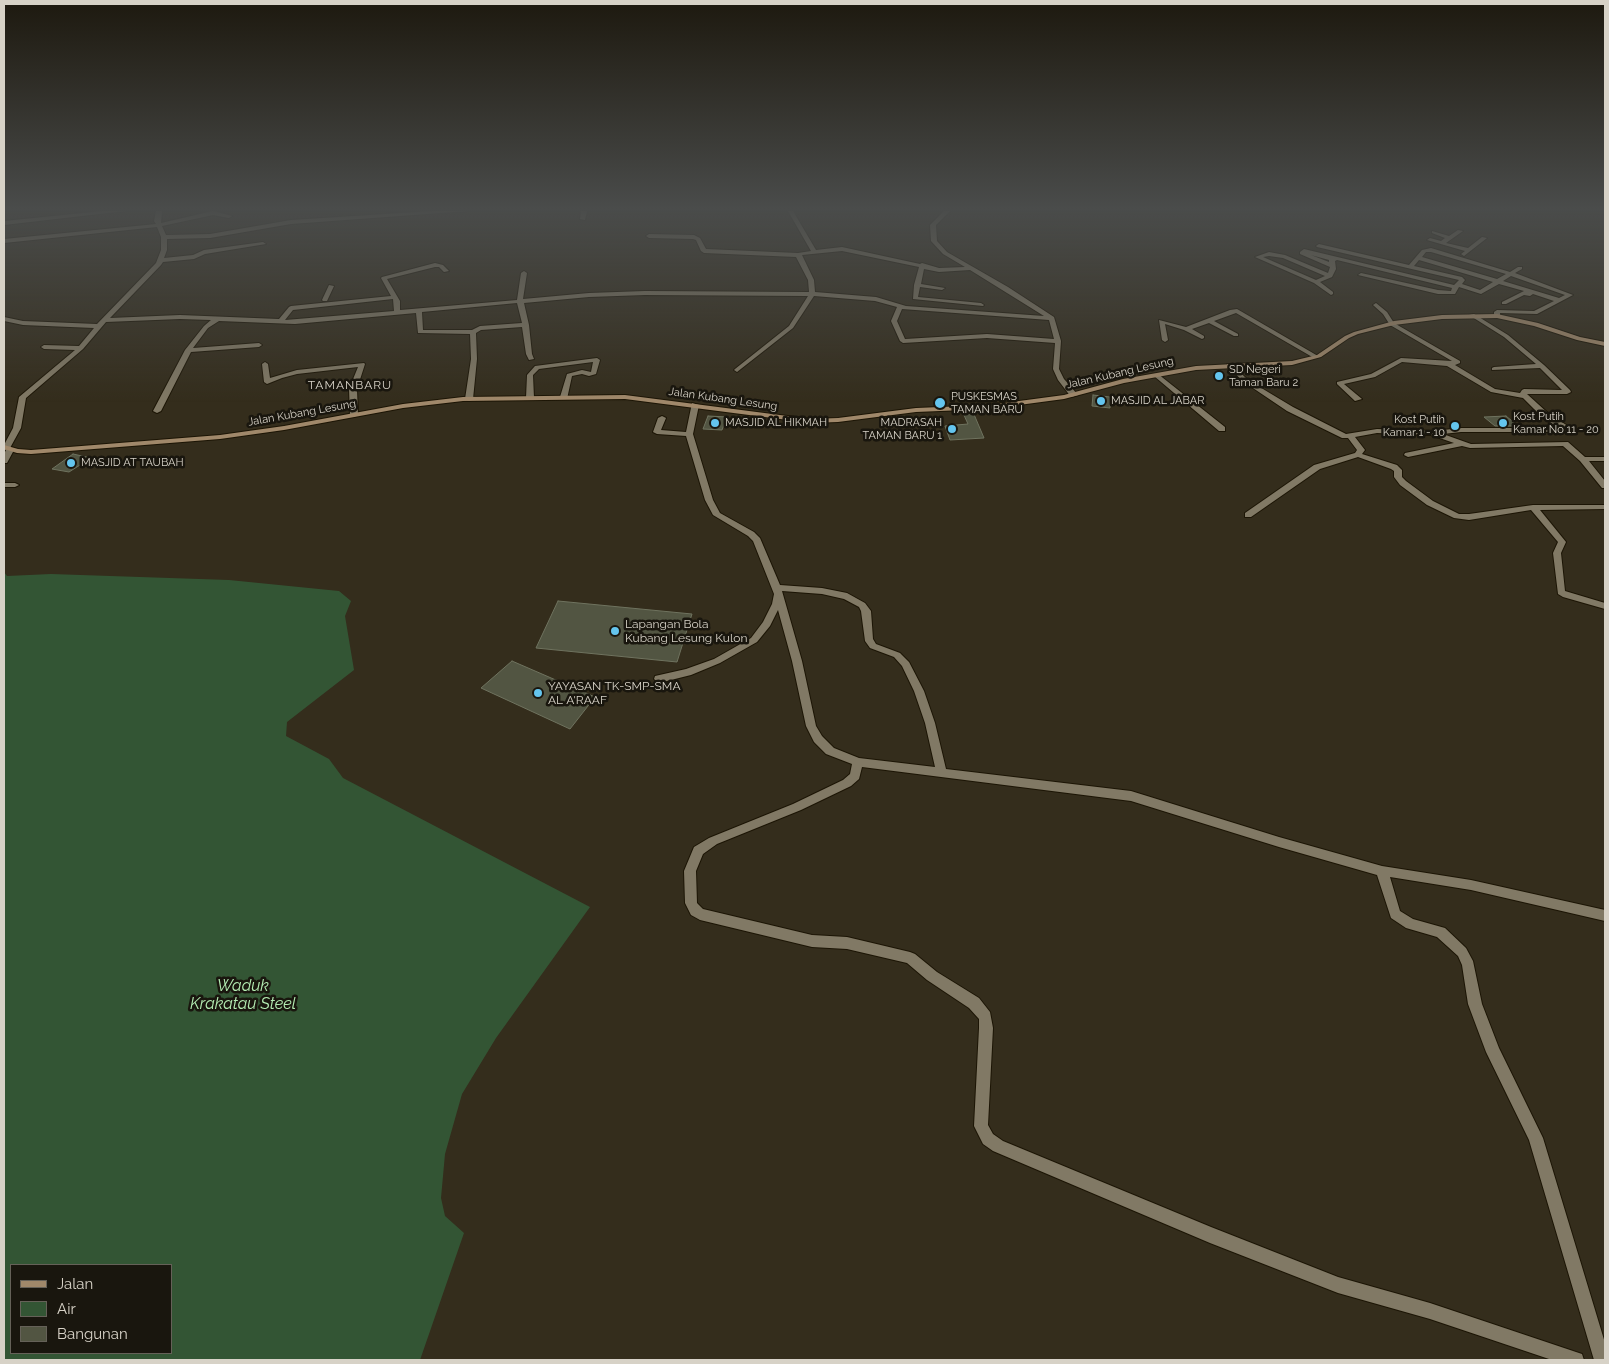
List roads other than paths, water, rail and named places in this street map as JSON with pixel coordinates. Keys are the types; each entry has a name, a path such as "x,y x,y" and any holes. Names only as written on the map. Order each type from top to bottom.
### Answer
{"street":[{"path":"4,460 7,448 15,433 23,397 81,348 101,323 149,275"},
{"path":"396,275 384,279 396,301 397,312"},
{"path":"524,275 520,302 531,358"},
{"path":"737,370 791,327 812,294 811,280 808,275"},
{"path":"920,275 915,299 981,305"},
{"path":"984,275 1042,309 1052,318 1058,341 1055,364 1057,374 1074,395"},
{"path":"1299,275 1316,282 1332,293"},
{"path":"1361,275 1363,278 1453,293 1456,285 1462,280 1445,275"},
{"path":"1409,275 1481,292 1510,275"},
{"path":"1478,275 1556,302"},
{"path":"1496,316 1497,312 1536,313 1570,295 1513,275"},
{"path":"1316,282 1330,276"},
{"path":"917,285 942,288"},
{"path":"325,300 330,286"},
{"path":"4,320 23,323 101,323 157,317 280,321 344,318 612,293 812,294 876,299 900,307 1052,318"},
{"path":"1504,303 1523,293 1556,302"},
{"path":"280,321 298,301 392,295"},
{"path":"292,308 392,295"},
{"path":"1358,400 1339,383 1374,376 1401,360 1450,364 1458,362 1392,324 1385,313 1376,305"},
{"path":"900,307 894,320 895,327 904,341 987,336 1058,341"},
{"path":"419,310 420,332 473,332 480,328 526,325"},
{"path":"1186,329 1232,311 1237,311 1316,357"},
{"path":"1472,315 1506,336 1542,366 1560,383 1566,392 1524,391 1523,394 1525,396"},
{"name":"Jalan Kubang Lesung","path":"7,448 30,452 220,437 275,430 423,403 469,399 625,398 695,405 810,421 838,420 916,410 990,407 1074,395 1123,381 1196,368 1292,363 1316,357 1346,337 1392,324 1472,315 1496,316 1536,324 1579,339 1605,344"},
{"path":"157,411 188,350 206,327 218,318"},
{"path":"1166,340 1162,321 1202,337"},
{"path":"1209,321 1236,335"},
{"path":"469,399 474,359 473,332"},
{"path":"188,350 259,345"},
{"path":"44,348 81,348"},
{"path":"530,398 530,375 538,367 589,360 598,361 594,373 569,374 564,398"},
{"path":"265,364 267,382 280,376 297,372 362,364 353,390 354,415"},
{"path":"1229,365 1246,381 1303,417 1339,435 1351,436 1377,431 1432,433 1461,430 1568,430 1546,416 1525,396 1493,391 1450,364"},
{"path":"1494,369 1542,366"},
{"path":"1156,375 1222,429"},
{"path":"695,405 689,434 697,466 714,510 722,518 756,537 776,588 797,661 811,726 818,739 830,751 858,762 1131,796 1279,842 1382,871 1471,885 1605,915"},
{"path":"662,418 657,432 689,434"},
{"path":"1505,422 1512,430"},
{"path":"1432,433 1470,446 1565,444 1583,459 1605,486"},
{"path":"1351,436 1361,450 1358,455"},
{"path":"1408,455 1461,444"},
{"path":"1248,515 1316,467 1358,455 1394,467 1398,470 1398,477 1403,483 1430,503 1457,516 1469,518 1534,507 1605,507"},
{"path":"1583,459 1605,459"},
{"path":"4,485 15,485"},
{"path":"1534,507 1562,542 1557,553 1561,592 1605,606"},
{"path":"659,679 688,672 717,661 754,640 767,624 777,604 776,588"},
{"path":"776,588 847,596 862,605 866,611 868,639 873,646 897,655 909,670 930,723 941,771"},
{"path":"858,762 854,776 847,783 797,807 713,841 698,851 690,871 691,903 695,911 724,921 812,941 847,943 910,958 932,976 974,1003 985,1016 986,1028 981,1126 988,1139 998,1146 1210,1235 1338,1285 1430,1311 1576,1360"},
{"path":"1382,871 1395,914 1410,924 1442,932 1462,952 1468,964 1475,1004 1493,1052 1536,1138 1602,1360"}],"water":[{"name":"Waduk Krakatau Steel","path":"4,572 7,576 51,574 229,580 339,591 351,601 345,616 354,670 287,722 286,736 329,759 343,778 590,907 496,1038 462,1094 445,1154 441,1198 445,1216 464,1233 420,1360 4,1360"}],"place":[{"name":"SD Negeri Taman Baru 2","path":"1219,376"},
{"name":"MASJID AL JABAR","path":"1101,401"},
{"name":"PUSKESMAS TAMAN BARU","path":"940,403"},
{"name":"MASJID AL HIKMAH","path":"715,423"},
{"name":"Kost Putih Kamar No 11 - 20","path":"1503,423"},
{"name":"Kost Putih Kamar 1 - 10","path":"1455,426"},
{"name":"MADRASAH TAMAN BARU 1","path":"952,429"},
{"name":"MASJID AT TAUBAH","path":"71,463"},
{"name":"Lapangan Bola Kubang Lesung Kulon","path":"615,631"},
{"name":"YAYASAN TK-SMP-SMA AL A'RAAF","path":"538,693"}],"district":[{"name":"TAMANBARU","path":"350,385"}]}
